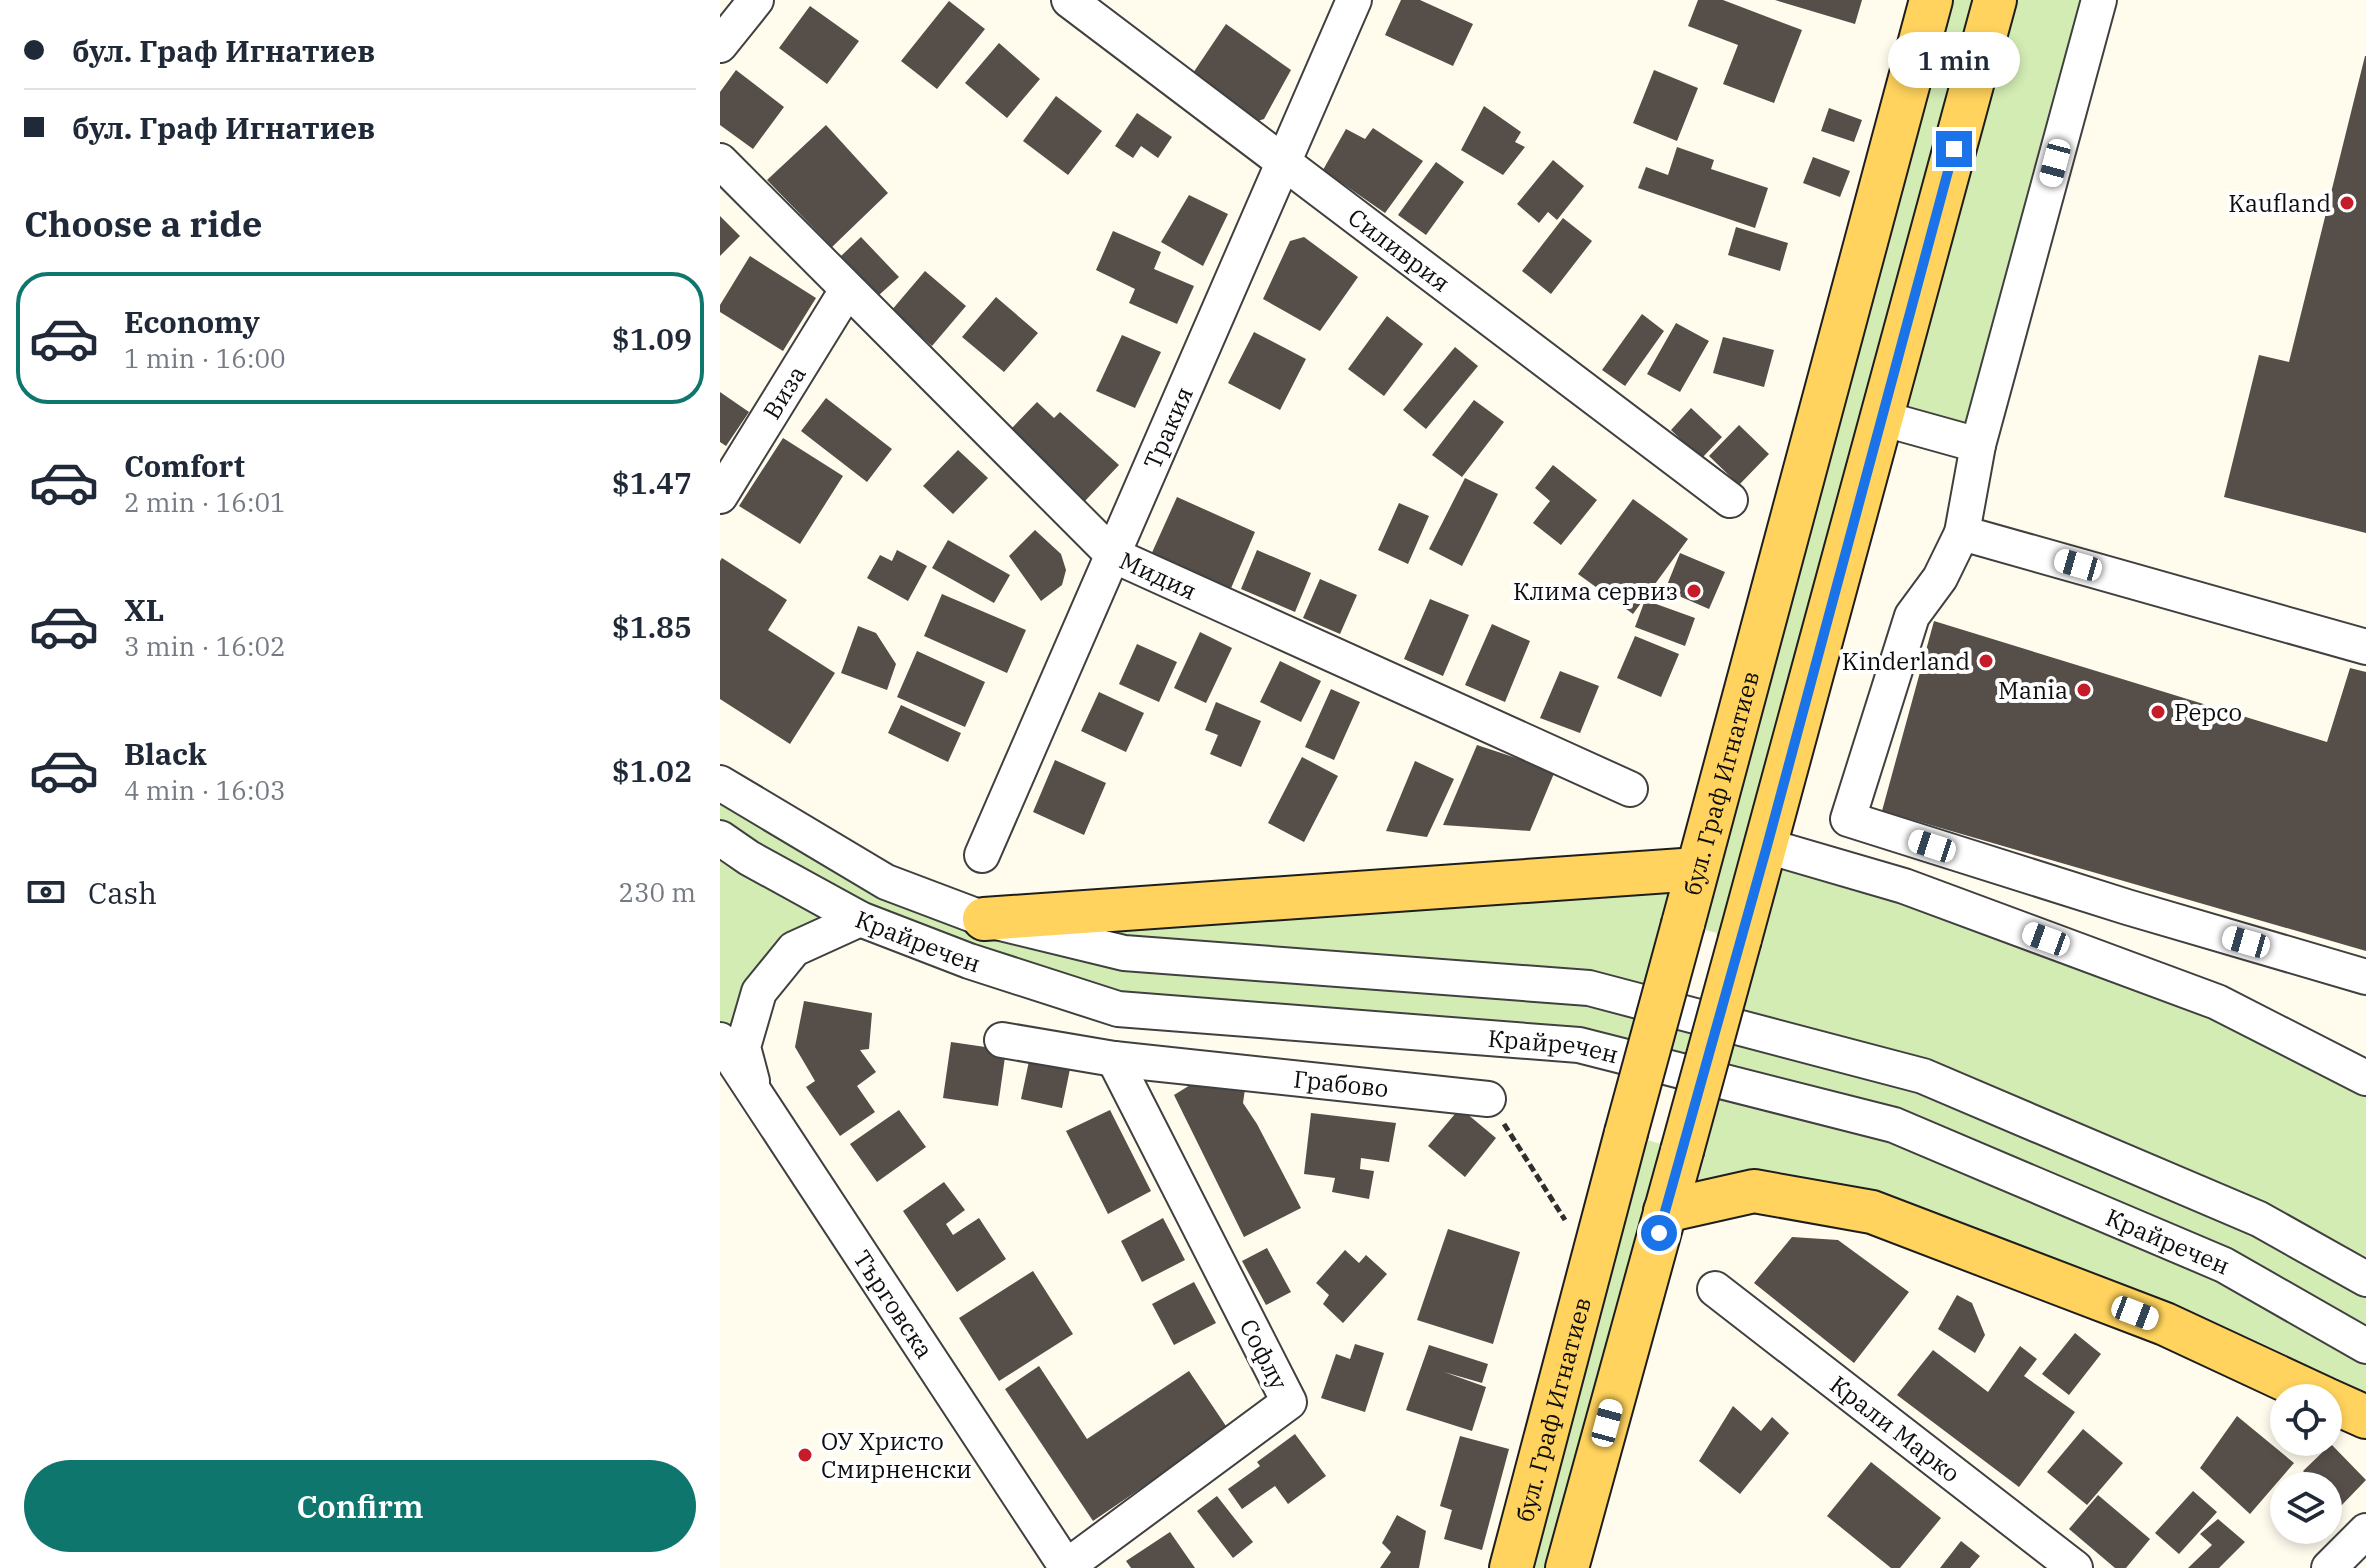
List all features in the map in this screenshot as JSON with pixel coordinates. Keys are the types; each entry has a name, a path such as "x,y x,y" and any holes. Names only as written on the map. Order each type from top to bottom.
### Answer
{"main road":[{"name":"бул. Граф Игнатиев","path":"1511,1568 1931,0"},
{"path":"1567,1568 1767,846 1995,0"},
{"path":"984,919 1697,869"},
{"path":"1665,1211 1754,1191 1872,1212 2165,1324 2294,1384"},
{"path":"2342,1406 2366,1417"}],"street":[{"path":"720,45 756,0"},
{"name":"Силиврия","path":"1069,0 1730,500"},
{"name":"Тракия","path":"982,855 1354,0"},
{"path":"2099,0 1978,445 1962,533 1940,578 1912,616 1848,819 2127,907 2366,977"},
{"name":"Мидия","path":"720,161 1113,555 1630,789"},
{"name":"Виза","path":"720,496 847,290"},
{"path":"1881,418 1978,445"},
{"path":"1962,533 2366,647"},
{"name":"Крайречен","path":"720,783 886,882 984,919 1124,953 1589,988 1923,1076 2259,1219 2366,1279"},
{"name":"Крайречен","path":"720,838 749,858 860,919 969,961 1118,1009 1579,1045 1894,1125 2224,1265 2366,1346"},
{"path":"1767,846 1904,886 2217,1002 2366,1078"},
{"path":"756,1097 743,1047 759,992 794,949 860,919"},
{"name":"Търговска","path":"720,1040 1066,1567"},
{"name":"Грабово","path":"1002,1040 1114,1059 1488,1099"},
{"name":"Софлу","path":"1066,1567 1289,1402 1114,1059"},
{"name":"Крали Марко","path":"1715,1289 2075,1568"},
{"path":"2329,1568 2366,1531"}],"path":[{"path":"1488,1099 1592,1262"}],"green space":[{"path":"1931,0 2099,0 1978,445 1882,418 1767,846 2366,1078 2366,1417 2342,1407 2342,1384 2286,1384 1872,1212 1665,1211 1567,1568 1511,1568 1626,1133 1682,1151 1702,1077 1579,1045 1118,1009 860,919 794,949 743,1047 720,1040 720,783 984,919 1697,869","holes":["1683,924 1739,939 1718,1019 1661,1003"]}],"building":[{"path":"1401,0 1420,0 1473,24 1453,66 1385,35"},
{"path":"1698,0 1723,0 1802,30 1774,103 1723,84 1738,45 1688,26"},
{"path":"1775,0 1862,0 1855,24"},
{"path":"949,1 985,29 937,89 901,61"},
{"path":"810,6 859,41 827,84 779,48"},
{"path":"1226,24 1291,70 1264,119 1252,123 1189,79"},
{"path":"999,43 1040,79 1007,118 965,83"},
{"name":"Kaufland","path":"2365,56 2366,533 2224,497 2259,355 2289,362"},
{"path":"736,70 784,107 753,149 720,125 720,92"},
{"path":"1654,70 1698,88 1677,141 1633,123"},
{"path":"1056,96 1102,131 1068,175 1023,141"},
{"path":"1484,106 1521,132 1515,142 1525,147 1503,175 1461,150"},
{"path":"1829,108 1862,120 1854,142 1821,131"},
{"path":"1137,113 1172,137 1158,158 1141,146 1133,158 1115,146"},
{"path":"826,125 888,193 832,247 767,180"},
{"path":"1373,128 1423,161 1385,213 1323,170 1346,129 1365,139"},
{"path":"1677,147 1714,160 1711,169 1768,188 1755,228 1638,188 1646,167 1668,175"},
{"path":"1813,157 1850,171 1840,197 1803,183"},
{"path":"1553,160 1584,186 1557,220 1548,212 1539,223 1517,204"},
{"path":"1436,162 1464,182 1426,235 1398,215"},
{"path":"1189,195 1228,214 1203,266 1161,242"},
{"path":"720,216 740,236 720,256"},
{"path":"1563,218 1592,241 1551,294 1522,271"},
{"path":"1736,227 1788,243 1780,271 1728,255"},
{"path":"1113,231 1161,252 1154,269 1194,286 1177,324 1129,303 1135,289 1096,270"},
{"path":"861,237 899,277 879,295 841,256"},
{"path":"1304,237 1358,277 1320,331 1263,299 1290,241"},
{"path":"750,256 816,298 783,351 720,312 720,305"},
{"path":"925,271 966,306 932,346 891,311"},
{"path":"996,297 1038,333 1004,372 962,337"},
{"path":"1642,314 1664,331 1625,386 1602,370"},
{"path":"1387,316 1423,344 1384,396 1348,369"},
{"path":"1676,323 1709,341 1680,392 1647,374"},
{"path":"1254,332 1306,359 1280,410 1228,383"},
{"path":"1122,335 1161,352 1135,408 1096,391"},
{"path":"1723,337 1774,350 1764,387 1713,373"},
{"path":"1455,347 1478,366 1426,429 1403,410"},
{"path":"720,392 749,412 726,446 720,442"},
{"path":"826,398 892,449 867,482 801,431"},
{"path":"1474,400 1504,422 1462,477 1432,455"},
{"path":"1037,402 1054,418 1060,412 1119,465 1085,501 1012,428"},
{"path":"1691,408 1722,437 1701,459 1671,430"},
{"path":"1739,425 1769,454 1739,485 1709,456"},
{"path":"783,438 843,476 800,544 739,506"},
{"path":"958,450 988,478 953,514 923,486"},
{"path":"1553,465 1597,500 1561,545 1533,523 1550,501 1535,488"},
{"path":"1465,478 1498,494 1462,566 1429,549"},
{"path":"1177,497 1255,532 1229,593 1150,557"},
{"path":"1633,499 1688,539 1633,614 1578,574"},
{"path":"1399,503 1429,516 1408,564 1378,550"},
{"path":"1035,530 1061,554 1066,570 1062,585 1041,601 1009,556"},
{"path":"948,540 1010,575 994,603 932,568"},
{"path":"897,550 927,566 908,601 867,578 880,555 892,561"},
{"path":"1257,550 1311,573 1295,612 1241,589"},
{"path":"1680,553 1725,572 1709,609 1665,590"},
{"path":"722,558 787,600 768,630 835,673 790,744 720,699"},
{"path":"1320,579 1357,595 1340,634 1303,618"},
{"path":"942,594 1026,630 1007,673 924,636"},
{"path":"1430,599 1469,615 1443,676 1404,659"},
{"path":"1645,600 1695,618 1685,646 1635,627"},
{"path":"1934,621 2327,742 2350,668 2366,672 2366,951 1882,811"},
{"path":"1492,624 1530,641 1505,702 1465,685"},
{"path":"858,626 876,633 896,664 887,690 841,673"},
{"path":"1200,632 1232,648 1206,703 1174,688"},
{"path":"1635,636 1679,654 1661,697 1617,678"},
{"path":"1137,644 1177,662 1159,702 1119,684"},
{"path":"917,651 985,682 965,727 897,697"},
{"path":"1280,661 1321,681 1301,722 1260,702"},
{"path":"1560,671 1599,686 1580,733 1540,718"},
{"path":"1331,689 1360,702 1334,760 1305,747"},
{"path":"1099,692 1144,713 1126,752 1081,731"},
{"path":"1216,702 1261,721 1241,767 1210,754 1218,735 1205,730"},
{"path":"901,705 961,733 948,762 888,733"},
{"path":"1477,745 1555,771 1530,831 1443,825"},
{"path":"1302,757 1338,776 1304,842 1268,823"},
{"path":"1055,760 1106,783 1084,835 1033,812"},
{"path":"1415,761 1454,779 1427,837 1386,831"},
{"path":"804,1001 872,1013 869,1049 860,1050 876,1072 857,1086 875,1112 840,1136 806,1087 815,1081 795,1047"},
{"path":"951,1042 1006,1050 998,1106 943,1098"},
{"path":"1029,1061 1070,1069 1062,1108 1021,1099"},
{"path":"1208,1074 1246,1082 1243,1103 1301,1208 1244,1237 1174,1095"},
{"path":"1460,1108 1496,1138 1465,1177 1428,1146"},
{"path":"899,1110 926,1147 877,1182 850,1144"},
{"path":"1110,1110 1151,1191 1108,1214 1066,1131"},
{"path":"1311,1113 1396,1123 1389,1162 1361,1158 1360,1169 1374,1171 1369,1199 1332,1192 1335,1178 1304,1174"},
{"path":"944,1182 965,1210 946,1224 953,1235 979,1218 1006,1259 957,1292 903,1211"},
{"path":"1163,1218 1185,1260 1142,1282 1121,1241"},
{"path":"1448,1229 1520,1252 1493,1344 1417,1320"},
{"path":"1792,1237 1838,1240 1909,1292 1854,1363 1754,1283"},
{"path":"1267,1248 1291,1292 1266,1305 1242,1261"},
{"path":"1345,1250 1359,1263 1366,1255 1387,1274 1343,1323 1323,1304 1329,1295 1316,1283"},
{"path":"1033,1271 1073,1334 999,1381 959,1318"},
{"path":"1194,1282 1216,1323 1174,1345 1152,1304"},
{"path":"1957,1295 1972,1303 1985,1335 1975,1353 1938,1329"},
{"path":"2075,1333 2101,1354 2069,1395 2042,1374"},
{"path":"1355,1344 1384,1353 1365,1412 1321,1398 1336,1354 1350,1359"},
{"path":"1429,1345 1488,1364 1482,1383 1444,1372 1486,1387 1472,1431 1406,1410"},
{"path":"2020,1346 2037,1359 2024,1376 2075,1412 2019,1487 1897,1395 1933,1350 1988,1392"},
{"path":"1039,1366 1087,1439 1189,1371 1228,1429 1093,1521 1005,1389"},
{"path":"1733,1406 1761,1431 1772,1417 1789,1433 1740,1494 1699,1461"},
{"path":"2237,1416 2270,1443 2270,1456 2286,1456 2294,1463 2286,1472 2270,1472 2270,1491 2250,1514 2200,1468"},
{"path":"2083,1429 2123,1463 2087,1505 2047,1472"},
{"path":"1295,1434 1326,1476 1288,1504 1275,1486 1242,1509 1228,1489 1260,1466 1257,1462"},
{"path":"1460,1436 1509,1449 1482,1550 1444,1539 1452,1510 1440,1506"},
{"path":"2342,1455 2366,1480 2342,1505 2342,1472 2303,1471 2319,1456"},
{"path":"1871,1462 1941,1518 1900,1568 1891,1568 1827,1516"},
{"path":"2193,1491 2217,1512 2179,1554 2155,1533"},
{"path":"2098,1495 2150,1539 2126,1568 2115,1568 2069,1529"},
{"path":"1217,1496 1253,1542 1233,1558 1197,1511"},
{"path":"1397,1515 1426,1531 1419,1568 1380,1568 1391,1552 1382,1543"},
{"path":"2218,1519 2245,1542 2219,1568 2188,1568 2212,1545 2200,1534"},
{"path":"1170,1532 1195,1568 1131,1568 1126,1561"},
{"path":"1961,1541 1980,1556 1970,1568 1940,1568"}],"place":[{"name":"Kaufland","path":"2347,203"},
{"name":"Клима сервиз","path":"1694,591"},
{"name":"Kinderland","path":"1986,661"},
{"name":"Mania","path":"2084,690"},
{"name":"Pepco","path":"2158,712"},
{"name":"ОУ Христо Смирненски","path":"805,1455"}],"route":[{"path":"1659,1233 1767,846 1954,149"}]}
